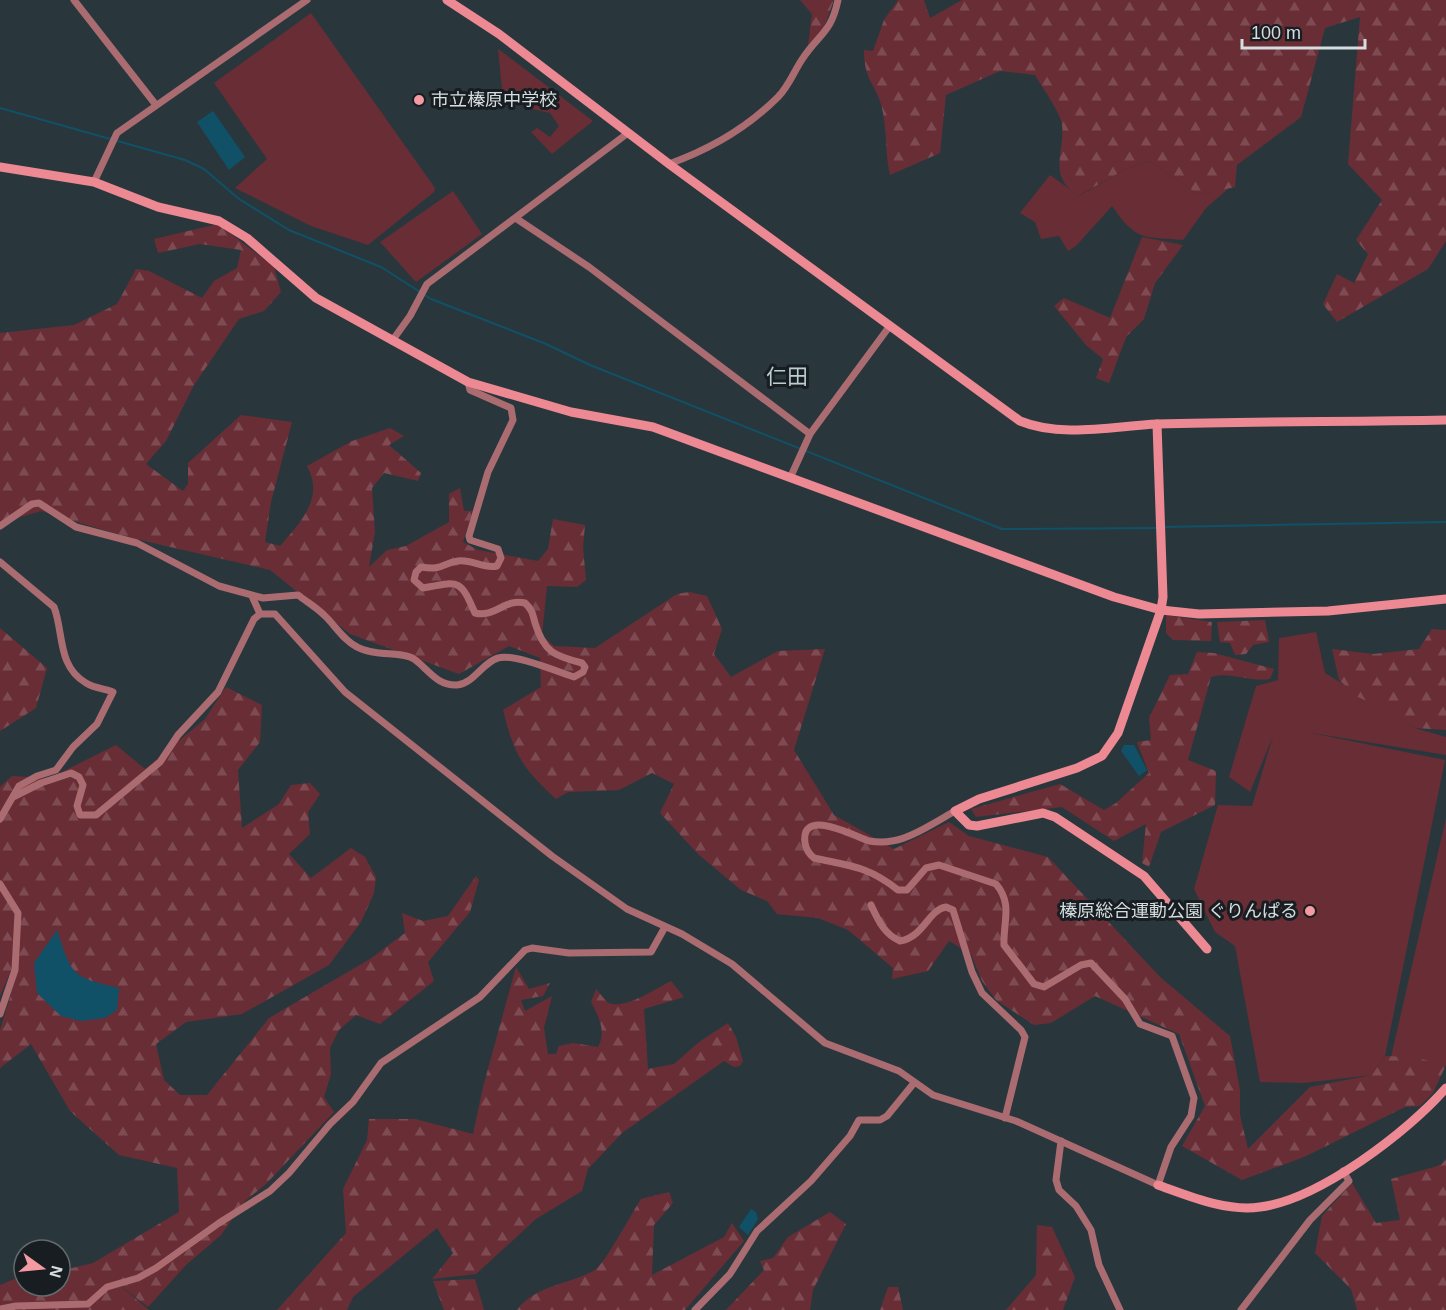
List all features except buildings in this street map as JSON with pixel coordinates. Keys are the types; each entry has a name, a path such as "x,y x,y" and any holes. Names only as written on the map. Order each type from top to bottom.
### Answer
{"street":[{"path":"74,0 156,105"},
{"path":"94,182 116,135 307,0"},
{"path":"447,0 500,34 669,164 889,327 1020,421 1036,428 1446,420"},
{"path":"669,164 705,151 736,134 778,96 804,57 830,27 838,0"},
{"path":"392,341 410,316 427,284 517,219 628,133"},
{"path":"0,167 94,182 158,207 219,221 247,238 316,298 468,382 571,412 652,427 791,476 938,533 1020,560 1114,597 1161,610 1200,614 1328,611 1446,599"},
{"path":"517,219 589,267 810,434"},
{"path":"791,476 810,434 889,327"},
{"path":"0,526 32,504 39,503 76,527 137,543 219,586 252,596 298,595 323,614 354,646 377,655 405,655 414,659 430,675 457,685 467,681 489,663 508,657 574,677 583,672 585,667 582,663 548,651 540,640 531,608 525,603 507,603 494,613 483,615 475,613 468,592 462,587 453,584 423,588 414,580 416,572 421,567 436,570 458,560 488,568 496,566 501,558 498,549 470,540 469,536 488,472 513,420 514,413 511,408 470,390 468,382"},
{"path":"1157,424 1163,597 1161,610 1118,733 1102,756 1077,768 979,799 895,841 870,841 828,825 816,825 808,832 804,841 808,853 814,858 866,869 880,875 898,890 907,890 927,868 939,865 996,884 1002,891 1007,907 1004,945 1034,984 1044,987 1081,965 1092,963 1125,999 1140,1024 1172,1036 1194,1098 1191,1116 1171,1147 1158,1185"},
{"path":"0,562 54,607 58,617 60,645 68,665 86,683 113,692 97,724 73,747 56,770 37,776 19,786 0,819"},
{"path":"252,596 260,614"},
{"path":"15,796 41,783 71,773 79,777 83,785 77,806 80,815 96,815 160,762 178,735 218,692 254,619 260,614 275,614 345,692 552,856 627,909 682,934 732,964 825,1042 899,1071 933,1095 1005,1118 1158,1185 1202,1200 1233,1206 1261,1207 1310,1192 1343,1171 1421,1114 1446,1088"},
{"path":"955,811 969,825 977,826 1043,813 1055,817 1144,876 1207,949"},
{"path":"0,884 18,913 15,970 0,1014"},
{"path":"871,905 880,924 892,938 900,941 919,933 940,908 946,907 953,910 972,972 982,993 1021,1030 1025,1037 1005,1118"},
{"path":"0,1309 16,1306 88,1304 107,1287 138,1278 156,1268 219,1223 270,1191 352,1102 381,1064 399,1049 480,997 525,950 532,948 593,954 651,952 665,927"},
{"path":"695,1310 730,1274 757,1231 811,1181 850,1136 854,1125 859,1120 880,1120 886,1116 914,1083"},
{"path":"1061,1141 1056,1180 1059,1190 1076,1206 1091,1230 1099,1265 1120,1310"},
{"path":"1241,1310 1310,1220 1349,1181 1343,1171"}],"green space":[{"path":"800,0 834,0 823,30 808,46 812,14"},
{"path":"898,0 924,0 930,18 962,0 1446,0 1446,241 1428,269 1337,322 1323,304 1337,274 1354,283 1368,254 1356,240 1382,200 1348,164 1360,17 1325,28 1301,117 1237,165 1235,187 1199,195 1149,161 1126,169 1078,196 1063,180 1060,172 1062,124 1058,113 1035,75 1000,71 946,95 940,153 890,175 882,108 868,76 864,50 873,51 884,20"},
{"path":"311,13 435,188 434,192 368,245 311,226 235,188 267,159 214,83"},
{"path":"498,49 593,121 552,154 531,132 537,128 550,137 559,126 550,113 528,108 502,89"},
{"path":"1149,161 1199,195 1229,188 1206,208 1183,240 1141,235 1128,226 1112,206 1076,246 1068,251 1059,236 1041,239 1035,222 1020,213 1050,175 1079,196 1126,169"},
{"path":"453,191 482,234 416,282 380,242"},
{"path":"218,224 274,267 281,292 264,311 239,319 194,385 166,441 146,464 183,491 188,484 188,463 241,415 292,422 271,502 265,542 280,546 302,519 312,499 312,478 307,466 352,441 390,428 404,436 389,445 421,473 418,481 384,473 372,488 375,532 369,567 387,550 406,546 449,522 449,494 460,488 464,511 473,511 463,542 478,550 538,561 548,549 553,519 585,525 583,548 586,580 577,587 547,586 542,635 554,646 595,648 677,594 689,592 707,596 722,629 714,654 731,677 778,651 825,649 794,750 834,815 894,849 949,822 969,836 1048,857 1160,977 1230,1036 1240,1090 1240,1115 1248,1149 1310,1087 1372,1075 1385,1056 1414,1057 1446,1065 1433,1093 1420,1106 1405,1107 1304,1157 1242,1180 1182,1146 1205,1106 1179,1034 1095,996 1051,1023 1034,1025 996,1000 982,981 971,954 949,941 928,971 892,979 893,968 848,930 818,918 777,914 767,901 741,890 698,854 660,813 674,784 652,773 619,790 568,792 556,799 527,769 521,759 511,738 503,710 541,687 540,658 509,646 459,674 350,634 270,570 127,537 41,511 0,523 0,333 74,325 117,304 136,269 149,271 202,298 214,281 237,268 241,250 200,244 158,253 154,239"},
{"path":"1142,237 1183,245 1155,283 1144,319 1126,337 1109,383 1096,378 1103,359 1086,345 1054,306 1064,298 1110,318"},
{"path":"1166,615 1212,622 1211,641 1173,640 1166,633"},
{"path":"1265,620 1269,642 1253,645 1246,654 1235,655 1230,643 1220,642 1217,622"},
{"path":"0,628 47,668 36,708 0,731"},
{"path":"1432,629 1446,630 1446,730 1415,728 1358,697 1339,680 1332,649 1373,654 1419,649"},
{"name":"榛原総合運動公園 ぐりんぱる","path":"1316,632 1325,673 1415,728 1446,737 1446,755 1306,732 1445,760 1385,1056 1372,1075 1304,1083 1260,1082 1235,946 1215,932 1194,889 1218,805 1252,806 1273,736 1250,792 1229,777 1256,686 1278,680 1279,638"},
{"path":"1197,652 1214,653 1274,669 1270,679 1263,680 1225,675 1211,677 1188,760 1216,771 1215,805 1161,832 1149,867 1142,863 1146,824 1114,841 1062,807 976,817 971,809 1060,784 1104,810 1116,803 1149,773 1137,742 1151,740 1149,718 1170,675 1188,674"},
{"path":"226,687 262,705 260,742 238,770 242,828 279,804 291,785 310,783 320,794 308,812 310,834 289,854 311,878 351,848 365,857 376,877 374,893 361,922 329,965 242,1014 186,1022 156,1044 164,1080 180,1095 207,1095 269,1018 370,959 405,933 402,913 423,921 448,916 476,876 479,880 470,912 428,962 434,981 380,1024 356,1015 339,1030 330,1048 331,1074 324,1097 334,1112 266,1184 245,1201 221,1235 186,1265 148,1307 117,1283 149,1310 0,1310 0,1285 12,1280 12,1298 72,1298 72,1268 93,1263 179,1212 177,1168 119,1155 70,1111 31,1044 0,1068 0,1030 17,974 11,971 0,996 0,787 12,776 50,778 116,745 145,769 205,719"},
{"path":"1446,818 1446,1065 1391,1057"},
{"path":"516,967 529,989 550,983 543,996 521,1000 525,1011 552,996 544,1028 548,1054 556,1054 559,1046 573,1043 598,1047 602,1030 591,1002 596,989 607,1002 623,1004 671,981 684,997 644,1009 648,1069 674,1064 699,1042 728,1023 736,1037 743,1061 740,1066 734,1067 724,1061 622,1133 588,1169 582,1191 536,1219 476,1274 432,1279 453,1253 437,1228 353,1297 347,1310 277,1310 346,1233 343,1189 367,1140 369,1119 415,1119 473,1134 483,1087"},
{"path":"1446,1159 1446,1310 1357,1310 1351,1289 1315,1253 1322,1216 1352,1183 1376,1223 1400,1220 1391,1179 1441,1165"},
{"path":"669,1192 673,1203 654,1225 652,1275 724,1237 732,1223 744,1241 685,1310 517,1310 533,1295 595,1270 611,1249 641,1199"},
{"path":"830,1212 846,1224 813,1290 810,1310 726,1310 764,1270 760,1261 773,1258 788,1237"},
{"path":"1037,1225 1052,1227 1075,1277 1063,1310 1006,1310 1036,1275"},
{"path":"475,1279 484,1310 444,1310 433,1281"},
{"path":"888,1287 898,1287 903,1310 880,1310"}],"water":[{"path":"213,111 245,157 229,170 197,122"},
{"path":"1124,745 1134,745 1147,770 1139,776 1121,751"},
{"path":"57,930 66,956 76,972 91,981 119,988 117,1010 105,1018 81,1021 61,1016 37,993 34,963"},
{"path":"751,1209 756,1212 758,1219 748,1235 739,1227"}],"waterway":[{"path":"0,108 185,160 204,169 239,199 289,230 381,267 431,299 546,344 590,365 1002,529 1158,528"},
{"path":"1164,527 1446,522"}],"place":[{"name":"市立榛原中学校","path":"419,100"},
{"name":"榛原総合運動公園 ぐりんぱる","path":"1310,911"}],"district":[{"name":"仁田","path":"787,376"}]}
